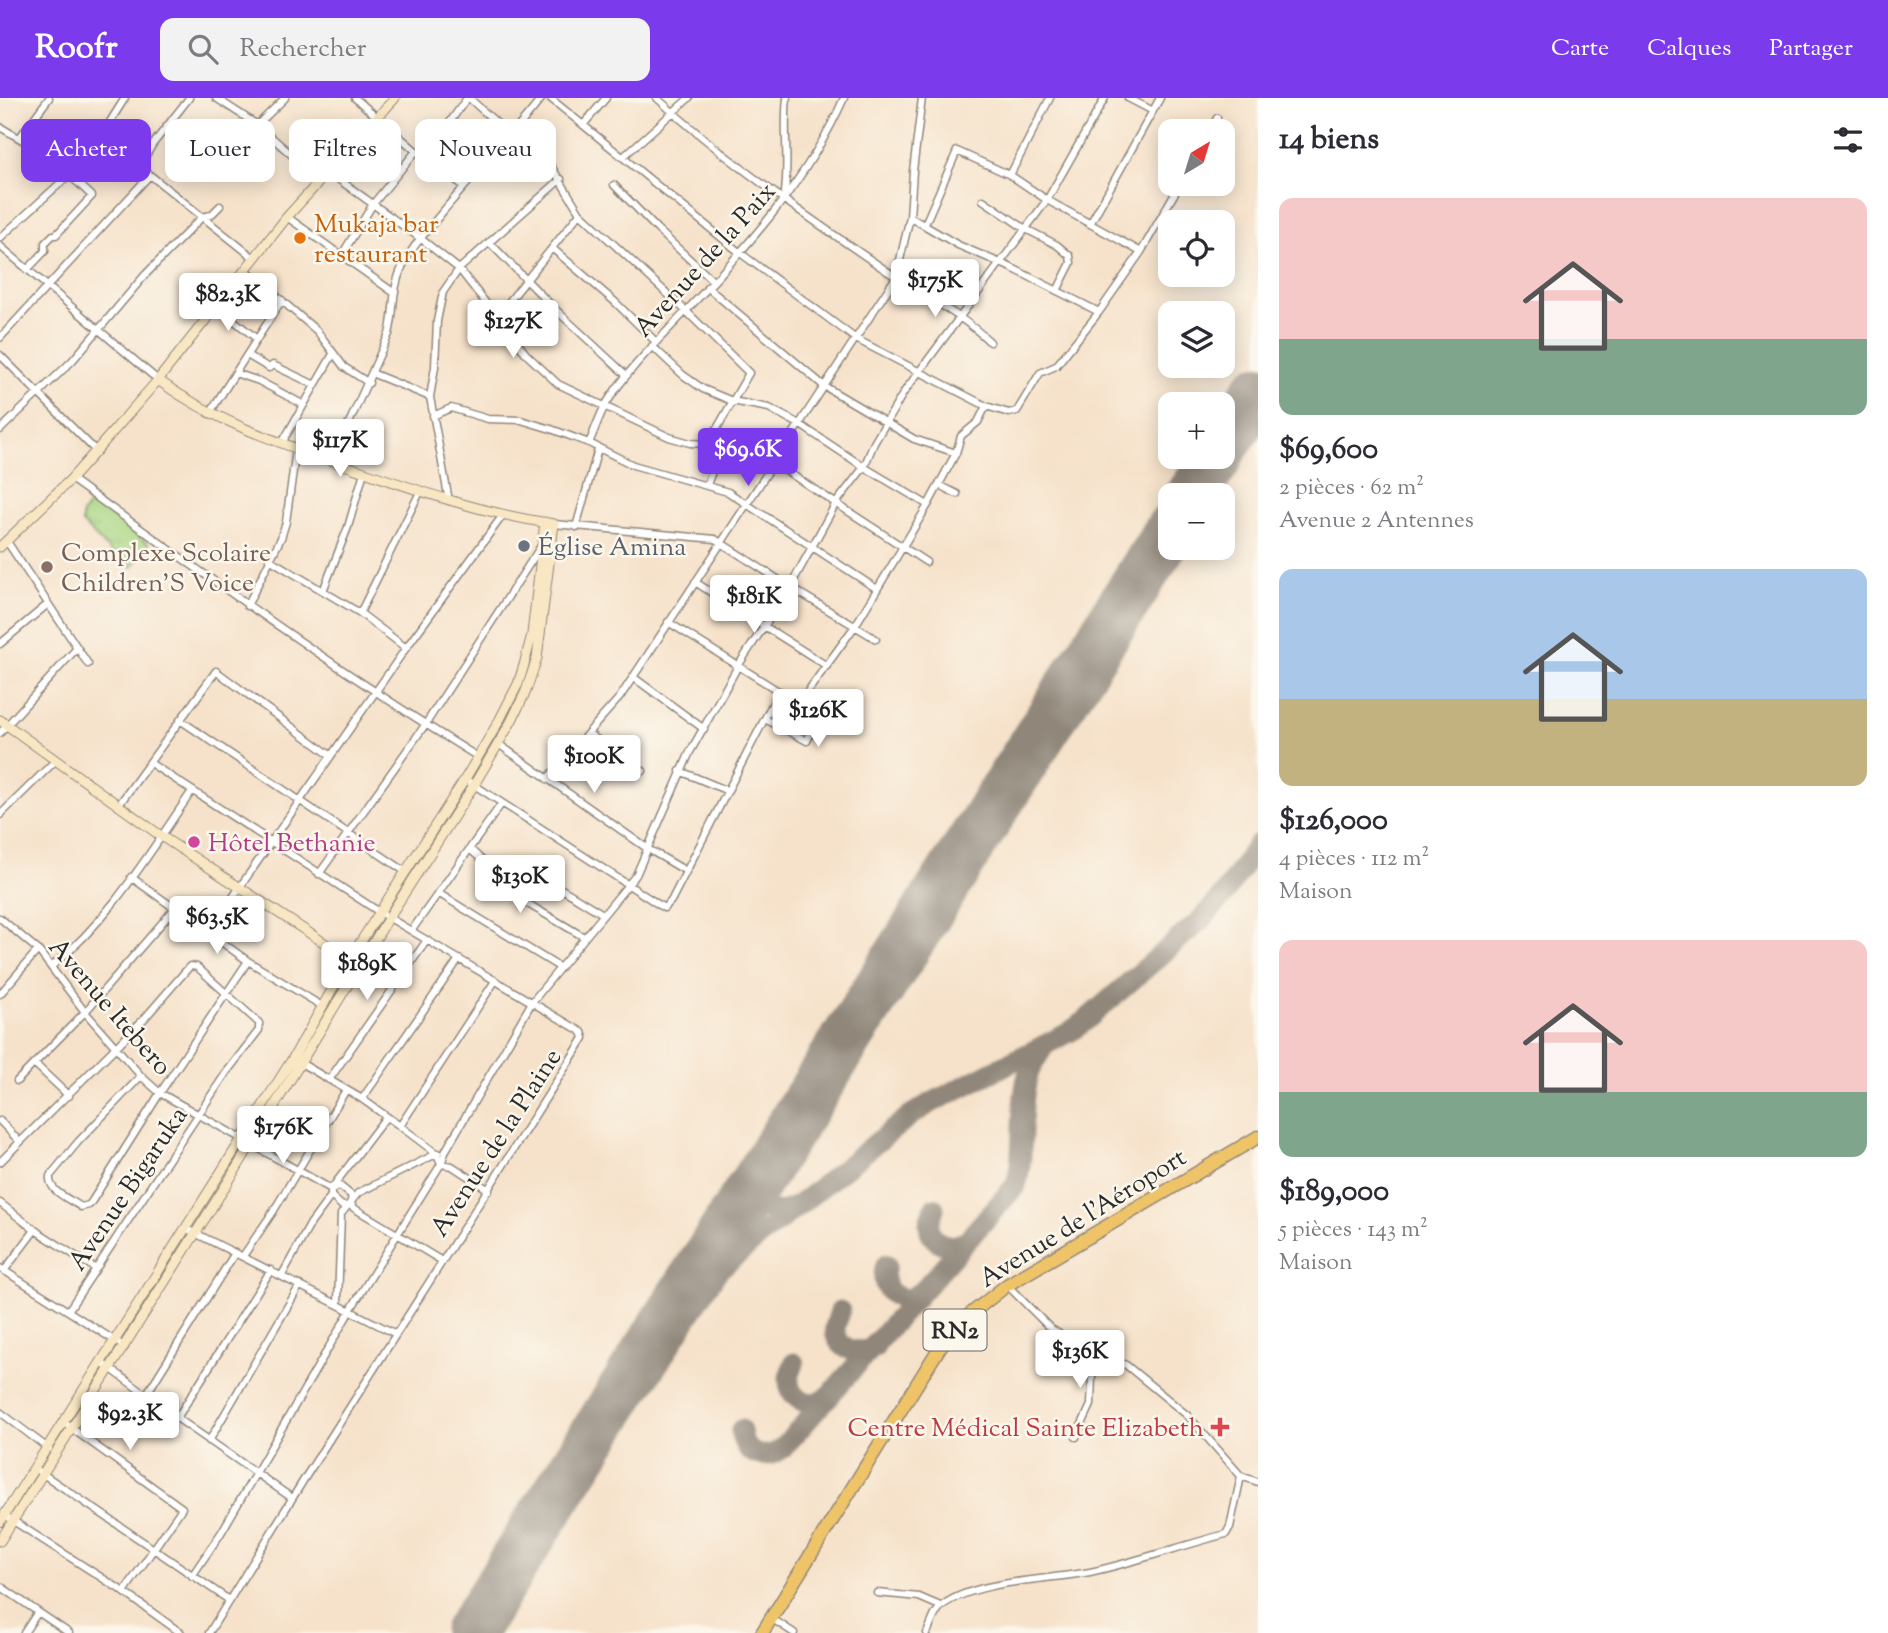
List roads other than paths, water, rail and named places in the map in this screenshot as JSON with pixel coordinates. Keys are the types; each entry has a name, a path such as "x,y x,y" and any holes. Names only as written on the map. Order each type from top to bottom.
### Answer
{"highway":[{"name":"Avenue de l'Aéroport","path":"762,1633 940,1347 963,1320 1007,1285 1258,1137"}],"main road":[{"path":"377,118 396,98"},
{"path":"3,543 71,479 158,380 287,217 318,182"},
{"path":"158,380 209,414 296,449 420,492 503,515 550,523"},
{"path":"38,1470 56,1454 230,1179 297,1060 321,1006 349,960 385,915 474,785 518,684 526,657 544,541 550,523"},
{"path":"0,1542 6,1519 38,1470 47,1448 63,1422 242,1139 359,966 406,872 478,757 494,741 520,705 537,658 550,523"},
{"path":"526,657 537,658"},
{"path":"4,723 161,836 359,966"},
{"path":"220,1173 230,1179"}],"street":[{"path":"0,127 20,137 49,98"},
{"path":"112,119 125,98"},
{"path":"151,148 189,98"},
{"path":"216,98 248,119"},
{"path":"266,119 285,98"},
{"path":"355,98 415,150"},
{"path":"453,119 468,98 492,119"},
{"path":"526,119 542,98"},
{"path":"550,98 739,252 856,339 986,406 1009,413 1017,411 1040,373 1056,366 1099,312 1141,252 1173,196"},
{"path":"583,125 606,98"},
{"path":"657,98 784,201 959,317 990,342"},
{"path":"623,158 689,98"},
{"path":"784,201 788,173 785,135 787,98"},
{"name":"Avenue de la Paix","path":"589,443 605,407 626,375 784,201 819,147 844,98"},
{"path":"547,779 589,734 633,677 896,277 910,217 922,98"},
{"path":"1010,175 1050,98"},
{"path":"192,1576 441,1164 446,1150 514,1029 532,1002 629,884 648,849 680,771 738,666 790,587 836,503 864,467 886,422 918,371 1047,200 1105,98"},
{"path":"1128,98 1153,111"},
{"path":"1090,224 1160,98"},
{"path":"275,140 289,153"},
{"path":"925,224 957,151 1010,175 1047,200 1141,252"},
{"path":"341,256 373,204 415,152"},
{"path":"556,173 580,213 749,373 708,444"},
{"path":"151,176 254,258"},
{"path":"449,500 429,397 435,367 439,305 443,292 459,268 561,179"},
{"path":"0,238 61,182"},
{"path":"27,270 45,251 45,243 56,235 92,196 77,182"},
{"path":"0,338 144,182"},
{"path":"341,182 459,268 527,355 558,384 669,437 690,443 708,444 718,456 707,485"},
{"path":"459,182 464,186"},
{"path":"332,461 374,374 392,323 393,292 407,257 468,182"},
{"path":"614,185 713,281"},
{"path":"983,200 1024,228 1057,245 1070,256 1071,263 1057,291"},
{"path":"0,430 72,361 145,275 202,217 211,215 220,206"},
{"path":"496,318 580,213"},
{"path":"287,217 393,292"},
{"path":"910,217 958,245 1099,312"},
{"path":"489,242 526,281 626,375"},
{"path":"0,246 158,380"},
{"path":"552,248 614,302 683,375 703,388 733,401 759,404 799,424 928,505"},
{"path":"245,269 317,331 344,367 369,383"},
{"path":"707,288 824,386 914,439 956,453"},
{"path":"209,414 282,300"},
{"path":"216,306 257,339"},
{"path":"282,443 333,354"},
{"path":"0,355 96,451"},
{"path":"247,355 269,368 273,365 316,385"},
{"path":"235,373 259,380 304,405"},
{"path":"374,374 429,397"},
{"path":"798,702 855,626 928,505 956,453 961,436 978,422 986,406"},
{"path":"433,416 454,408 488,419 529,422 589,443 634,465 728,492 877,589"},
{"path":"734,442 774,463 926,562"},
{"path":"247,606 281,538 286,522 296,449"},
{"path":"576,527 598,449"},
{"path":"323,591 348,527 364,472"},
{"path":"71,479 247,606 425,725 478,757"},
{"path":"939,485 957,494"},
{"path":"360,613 420,492"},
{"path":"208,933 330,755 503,515"},
{"path":"550,523 699,536 721,542 876,639"},
{"path":"319,874 425,725 544,541"},
{"path":"3,543 88,664"},
{"path":"269,559 360,613 406,648"},
{"path":"695,582 827,666"},
{"path":"0,644 48,604"},
{"path":"668,622 798,702 817,720 807,741 765,719"},
{"path":"0,733 4,723 77,648"},
{"path":"118,806 216,671 330,755"},
{"path":"633,677 704,729"},
{"path":"465,779 664,908 671,901 779,691"},
{"path":"180,720 406,872"},
{"path":"589,734 643,771"},
{"path":"494,741 648,849 686,872"},
{"path":"0,815 56,760"},
{"name":"Avenue de la Plaine","path":"150,763 319,874 582,1032 584,1038 209,1633"},
{"path":"680,771 728,791"},
{"path":"51,967 83,939 192,791"},
{"path":"412,930 502,803"},
{"path":"470,849 486,864 501,888 584,937"},
{"path":"486,864 512,866 531,872 603,914"},
{"path":"131,877 248,961 321,1006"},
{"path":"438,893 559,968"},
{"path":"17,1081 85,1012 174,909"},
{"name":"Avenue Itebero","path":"0,918 37,950 85,1012 141,1076 160,1093 297,1169 331,1193 340,1186 348,1191 348,1204 352,1207 442,1261"},
{"path":"329,1080 427,940"},
{"path":"0,994 37,950"},
{"path":"362,1099 459,959"},
{"path":"141,1076 54,1169 49,1183 53,1189 82,1207 89,1205 248,961"},
{"name":"Avenue Bigaruka","path":"68,1311 260,1027 252,1016 197,967 190,966 116,1046"},
{"path":"400,1126 495,981"},
{"path":"0,1162 69,1096 116,1046"},
{"path":"297,1060 362,1099 400,1126 437,1154 441,1164"},
{"path":"34,1063 69,1096"},
{"path":"243,1256 346,1090"},
{"path":"282,1275 311,1223 386,1117"},
{"path":"0,1121 20,1142"},
{"path":"338,1303 341,1214 348,1204 358,1193 446,1150"},
{"path":"441,1164 452,1166 489,1190"},
{"path":"331,1193 342,1206 348,1204"},
{"path":"0,1203 35,1230 96,1269"},
{"path":"185,1228 351,1309 396,1334"},
{"path":"35,1230 2,1270 125,1347"},
{"path":"146,1395 235,1253"},
{"path":"177,1419 271,1270"},
{"path":"209,1441 300,1285"},
{"path":"1007,1285 1050,1328 1064,1337 1126,1364 1188,1416 1241,1476 1258,1482"},
{"path":"1076,1437 1091,1405 1092,1375 1099,1351"},
{"path":"100,1363 292,1498"},
{"path":"0,1412 56,1454"},
{"path":"63,1422 181,1506 181,1512 152,1548 124,1592"},
{"path":"38,1470 229,1600"},
{"path":"927,1633 940,1606 987,1588 1086,1572 1226,1534 1230,1527 1241,1476"},
{"path":"6,1519 124,1592 181,1633"},
{"path":"0,1586 69,1633"},
{"path":"877,1593 919,1597 940,1606"},
{"path":"24,1633 38,1612"},
{"path":"771,1618 794,1633"}],"place":[{"name":"Mukaja bar restaurant","path":"300,238"},
{"name":"Église Amina","path":"524,546"},
{"name":"Complexe Scolaire Children'S Voice","path":"47,567"},
{"name":"Hôtel Bethanie","path":"194,842"},
{"name":"Centre Médical Sainte Elizabeth","path":"1220,1427"}]}
